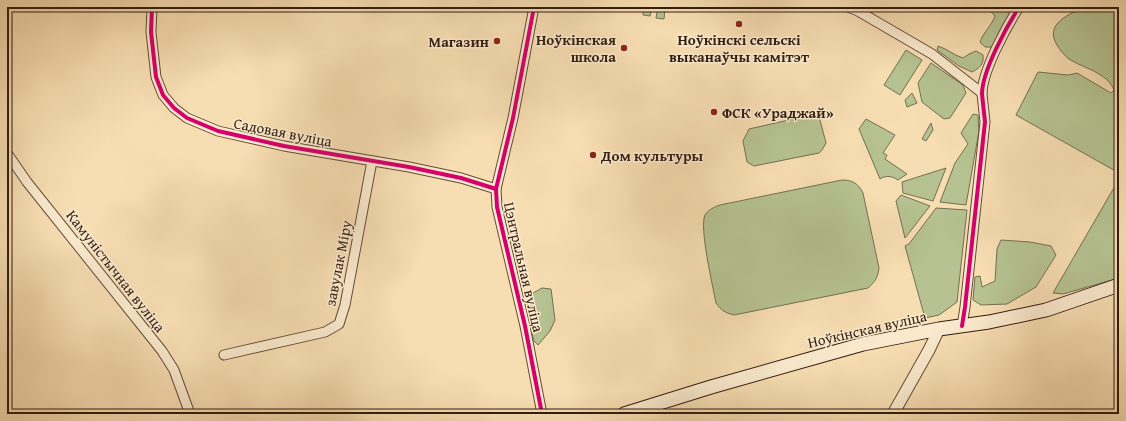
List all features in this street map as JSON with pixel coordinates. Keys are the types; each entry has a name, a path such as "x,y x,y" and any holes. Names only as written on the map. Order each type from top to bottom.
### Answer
{"main road":[{"name":"Ноўкінская вуліца","path":"624,414 711,387 863,344 938,329 989,322 1046,310 1119,286"}],"street":[{"name":"Садовая вуліца","path":"152,7 151,32 156,76 164,95 174,108 187,118 218,131 284,146 461,178 496,189"},
{"name":"Цэнтральная вуліца","path":"534,7 513,118 496,189 497,208 525,326 542,414"},
{"path":"848,7 858,11 932,54 982,93"},
{"path":"962,326 986,122 982,93 993,56 1011,19 1019,7"},
{"name":"Камуністычная вуліца","path":"7,153 27,182 162,351 174,370 190,414"},
{"name":"завулак Міру","path":"224,355 325,332 339,324 345,305 372,161"},
{"path":"893,414 929,350 938,329"}],"green space":[{"path":"644,7 652,7 650,16 643,15"},
{"path":"658,7 665,7 664,19 656,18"},
{"path":"989,7 1014,7 1011,17 992,47 985,47 980,42 995,16 989,10"},
{"path":"1085,7 1119,7 1119,173 1016,115 1038,72 1068,75 1077,73 1111,93 1114,90 1111,84 1101,75 1069,59 1058,47 1054,38 1054,31 1060,21"},
{"path":"938,46 963,58 976,51 983,55 982,63 972,72 959,66 937,50"},
{"path":"906,50 922,60 900,95 884,85"},
{"path":"931,63 963,85 966,93 950,118 944,119 922,102 918,83"},
{"path":"912,93 917,103 907,107 905,100"},
{"path":"973,114 978,115 979,131 966,205 940,202 955,163 968,144 961,133"},
{"path":"811,115 818,117 820,120 826,143 819,153 754,166 747,162 743,141 749,129"},
{"path":"866,119 895,135 883,153 887,155 885,159 907,174 898,180 889,176 880,179 859,129"},
{"path":"931,123 933,130 926,141 922,139"},
{"path":"946,168 933,201 903,193 902,182"},
{"path":"1119,179 1119,278 1063,294 1053,293"},
{"path":"842,180 854,183 863,193 879,268 877,277 873,284 868,288 734,315 722,309 716,303 707,258 704,232 706,213 720,205"},
{"path":"901,195 930,206 905,238 896,201"},
{"path":"936,208 967,210 957,302 939,315 925,318 905,246 909,244"},
{"path":"1001,240 1030,242 1051,246 1056,255 1036,287 1007,304 981,305 973,300 975,277 980,276 982,287 995,281 997,249"},
{"path":"542,288 551,289 555,320 550,331 538,345 534,341 527,309 529,297"}],"cycle path":[{"path":"152,7 151,32 156,77 163,95 174,108 187,118 218,131 284,146 409,167 461,178 496,189"},
{"path":"534,7 513,118 496,189 497,207 525,326 542,414"},
{"path":"962,326 985,122 982,94 983,84 996,49 1019,7"}],"place":[{"name":"Ноўкінскі сельскі выканаўчы камітэт","path":"739,24"},
{"name":"Магазин","path":"497,41"},
{"name":"Ноўкінская школа","path":"624,48"},
{"name":"ФСК «Ураджай»","path":"714,112"},
{"name":"Дом культуры","path":"593,155"}]}
